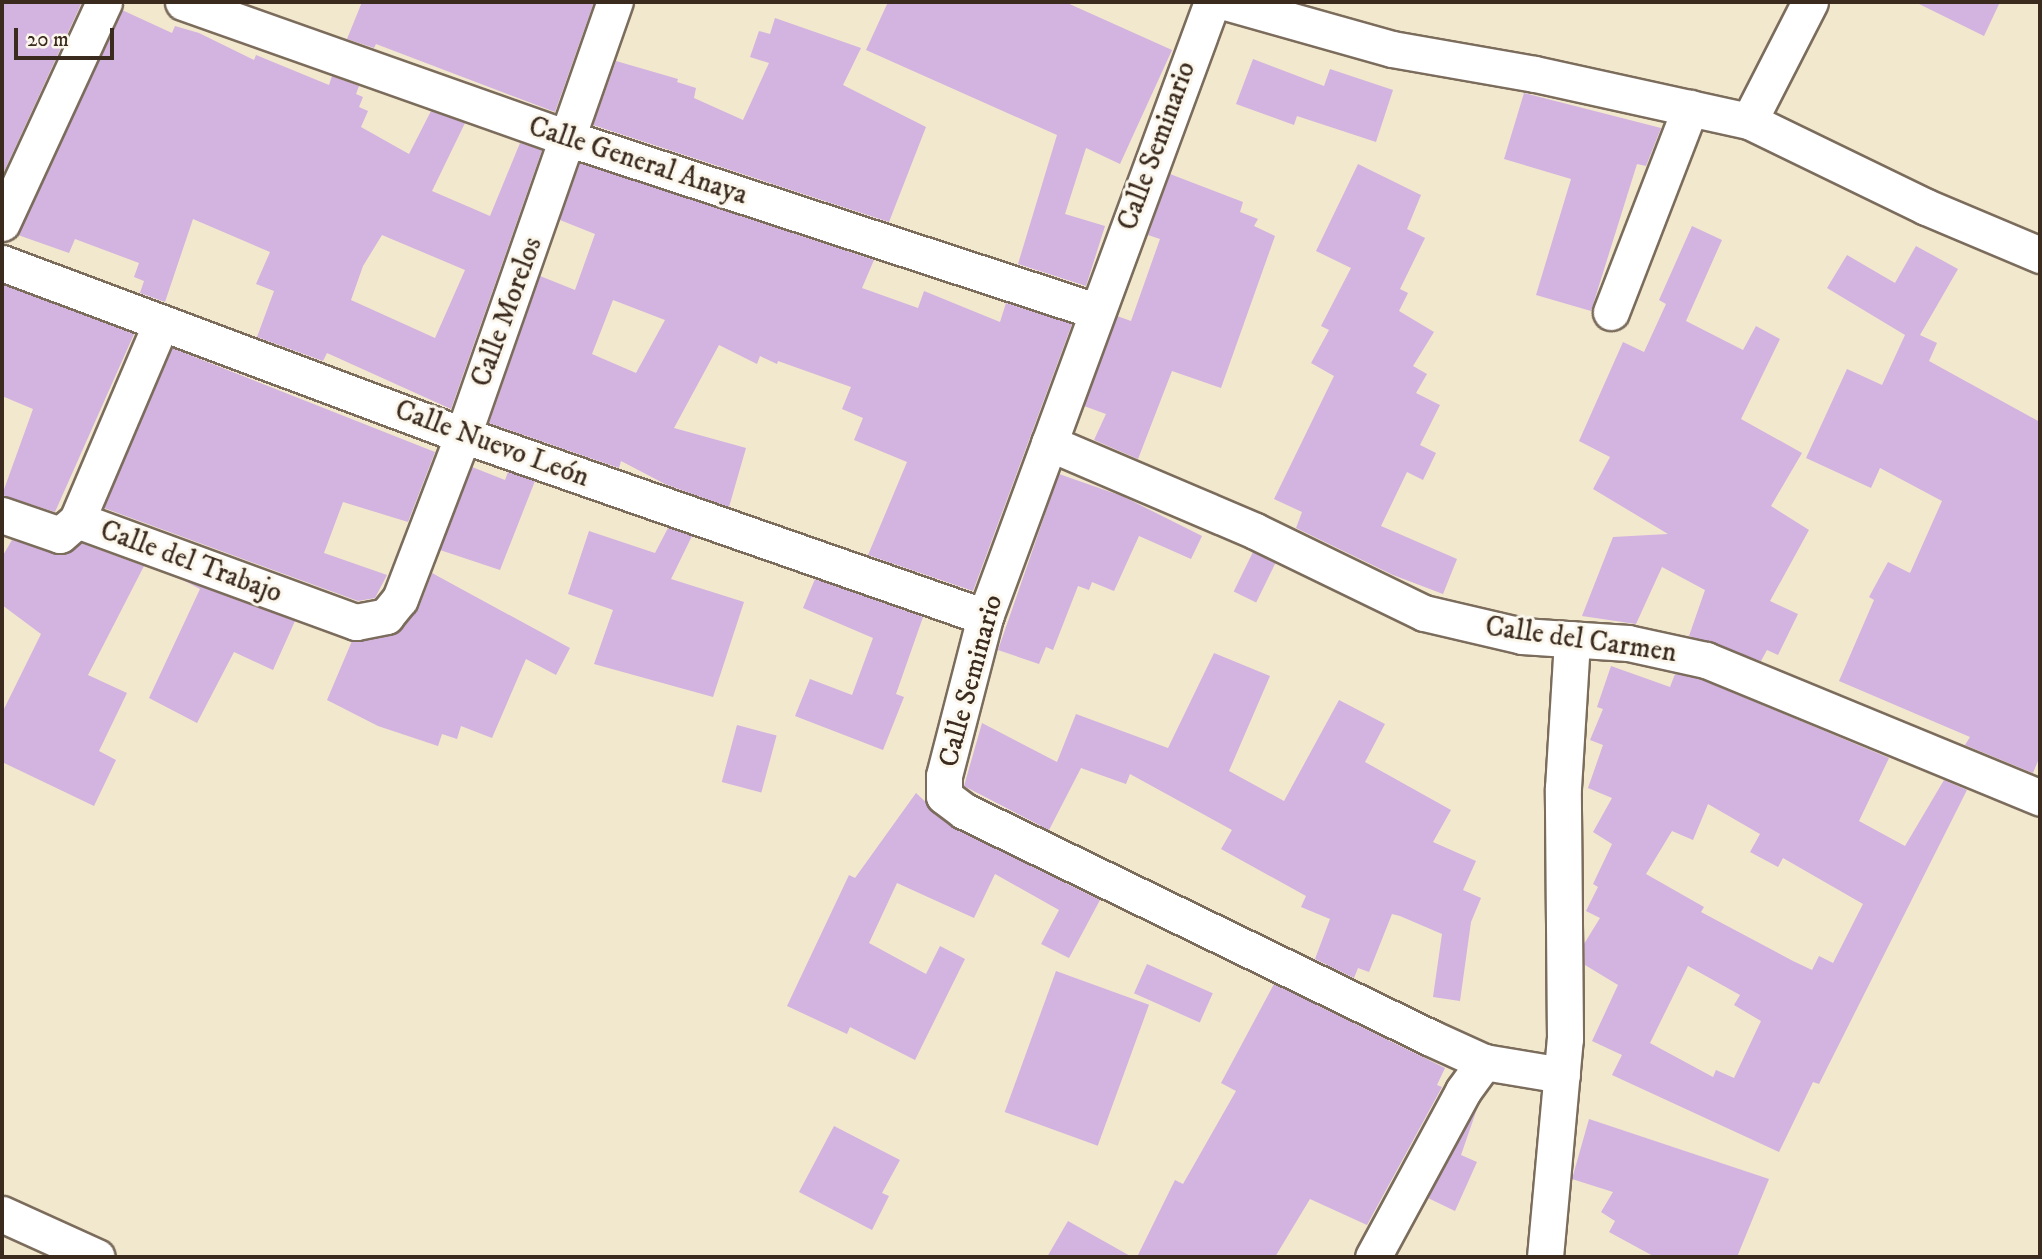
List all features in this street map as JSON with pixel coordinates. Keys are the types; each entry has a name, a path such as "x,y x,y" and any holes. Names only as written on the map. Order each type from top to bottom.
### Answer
{"street":[{"path":"2,223 104,2"},
{"name":"Calle General Anaya","path":"183,2 570,139 1096,311"},
{"name":"Calle Morelos","path":"386,616 400,599 463,435 570,139 615,2"},
{"name":"Calle Seminario","path":"1212,2 985,617 944,776 944,796 976,817 1484,1062"},
{"path":"1225,2 1392,49 1749,121 1926,207 2040,255"},
{"path":"1749,121 1810,2"},
{"path":"1611,312 1690,108"},
{"name":"Calle Nuevo León","path":"2,262 463,435 985,617"},
{"path":"77,520 161,323"},
{"name":"Calle del Carmen","path":"1049,443 1255,531 1424,613 1522,636 1628,643 1706,660 2040,798"},
{"name":"Calle del Trabajo","path":"2,515 61,535 77,520 356,622 386,616"},
{"path":"1545,1257 1562,1075 1563,788 1573,639"},
{"path":"1373,1257 1463,1091 1484,1062 1562,1075"},
{"path":"2,1214 97,1257"}],"building":[{"path":"2,2 82,2 2,176"},
{"path":"362,2 594,2 555,112 376,44 374,48 347,39"},
{"path":"888,2 1065,2 1172,50 1120,164 1086,148 1065,214 1105,226 1086,286 1018,264 1057,135 866,50"},
{"path":"1915,2 2000,2 1984,36"},
{"path":"122,10 172,33 175,26 199,33 254,60 256,55 329,85 332,76 359,86 356,94 363,97 359,107 368,111 361,127 409,154 431,111 465,123 432,191 490,216 520,143 542,150 451,409 327,353 323,361 257,337 274,291 256,284 270,252 193,219 165,302 140,293 144,281 134,277 139,263 75,239 69,253 18,235","holes":["382,235 465,270 435,338 351,300 363,266"]},
{"path":"775,18 861,48 843,85 926,127 889,222 593,125 616,61 678,79 677,82 696,88 694,98 743,120 769,63 750,57 759,31 770,34"},
{"path":"1253,59 1324,86 1330,69 1393,90 1376,142 1297,116 1294,125 1236,104"},
{"path":"1524,93 1661,128 1646,166 1637,164 1591,311 1536,295 1571,179 1504,159"},
{"path":"580,163 874,260 862,288 918,308 924,291 1000,322 1006,303 1072,324 973,591 868,555 907,462 854,440 863,418 842,409 851,387 778,361 777,364 760,356 757,364 719,345 674,428 746,448 729,507 665,484 621,461 619,468 489,423 540,276 575,290 595,234 560,220","holes":["613,300 665,320 636,373 592,354"]},
{"path":"1358,164 1421,195 1407,229 1425,238 1400,289 1408,293 1399,311 1434,332 1413,366 1427,374 1416,393 1440,405 1420,445 1436,453 1423,480 1407,472 1381,526 1457,559 1443,594 1393,575 1296,528 1302,512 1274,499 1334,376 1311,363 1329,330 1321,326 1351,268 1316,251"},
{"path":"1170,174 1243,202 1240,212 1258,219 1254,226 1275,236 1221,388 1172,371 1138,459 1094,440 1106,414 1084,406 1117,316 1131,321 1160,239 1148,235"},
{"path":"1692,226 1722,240 1686,321 1743,350 1756,326 1780,339 1741,419 1802,453 1771,506 1809,530 1770,601 1798,614 1778,655 1767,650 1761,661 1689,636 1705,590 1662,567 1636,624 1582,616 1613,537 1668,534 1593,489 1610,457 1579,441 1623,342 1644,352 1666,304 1659,300"},
{"path":"1916,246 1958,269 1920,335 1937,343 1929,361 2040,422 2040,756 2033,773 1965,745 1970,737 1839,681 1874,600 1869,597 1888,562 1910,573 1942,501 1880,468 1871,488 1806,458 1847,369 1882,385 1905,335 1827,288 1847,255 1895,283"},
{"path":"2,284 134,334 55,512 2,495 33,409 2,396"},
{"path":"172,348 435,452 408,522 343,502 324,553 387,575 375,598 358,601 104,508"},
{"path":"472,467 505,480 508,472 535,481 500,570 440,550"},
{"path":"1059,474 1122,496 1202,536 1191,559 1139,536 1114,591 1092,582 1089,590 1078,586 1053,650 1046,647 1039,664 998,650"},
{"path":"668,528 692,536 671,579 744,602 713,697 594,664 613,610 568,594 589,531 655,553"},
{"path":"12,540 63,555 81,543 144,566 88,675 127,693 99,751 116,760 94,806 2,762 2,713 41,634 2,605 2,557"},
{"path":"1253,552 1275,563 1256,603 1234,592"},
{"path":"432,573 570,648 556,675 526,659 492,738 461,726 457,739 442,734 438,746 378,726 327,700 352,641 390,636 402,629 419,607"},
{"path":"815,579 923,617 896,694 904,697 883,750 795,716 810,679 852,695 873,638 803,608"},
{"path":"183,580 295,621 273,670 234,652 197,723 149,698 200,589"},
{"path":"1214,653 1270,676 1229,771 1284,801 1339,700 1385,724 1365,762 1451,810 1433,842 1476,861 1463,890 1481,898 1471,922 1460,1001 1433,997 1442,934 1400,916 1392,914 1369,972 1358,968 1354,978 1315,959 1330,919 1301,907 1306,896 1221,849 1232,830 1130,774 1126,784 1081,768 1049,830 964,786 982,723 1057,762 1076,714 1168,748"},
{"path":"1611,666 1670,687 1675,674 1700,679 1889,758 1859,821 1905,846 1944,780 1967,790 1819,1084 1813,1082 1779,1152 1612,1075 1622,1055 1592,1041 1618,985 1585,965 1584,944 1600,918 1586,911 1598,887 1593,884 1612,844 1593,832 1612,798 1588,788 1603,745 1590,740 1603,709 1597,707","holes":["1708,804 1760,834 1750,852 1778,867 1783,858 1863,904 1833,963 1819,956 1812,970 1793,961 1701,912 1704,907 1646,874 1672,831 1693,840","1688,966 1740,995 1734,1005 1761,1021 1734,1078 1716,1070 1713,1077 1650,1043"]},
{"path":"737,725 777,736 761,793 722,782"},
{"path":"916,793 955,829 1100,900 1069,958 1041,944 1059,910 995,874 974,918 897,883 869,943 926,974 940,946 965,959 915,1060 850,1027 847,1034 787,1006 849,875 855,878"},
{"path":"1147,964 1213,993 1200,1023 1134,993"},
{"path":"1056,971 1149,1005 1098,1146 1005,1112"},
{"path":"1274,984 1445,1068 1437,1085 1442,1087 1367,1225 1310,1199 1275,1257 1137,1257 1175,1180 1183,1184 1236,1091 1221,1083"},
{"path":"1478,1106 1461,1155 1477,1162 1455,1211 1428,1198"},
{"path":"1589,1119 1769,1179 1737,1257 1655,1257 1609,1232 1615,1221 1601,1212 1613,1192 1572,1179"},
{"path":"834,1126 900,1160 882,1193 889,1196 872,1230 799,1192"},
{"path":"1068,1221 1132,1257 1047,1257"}]}
